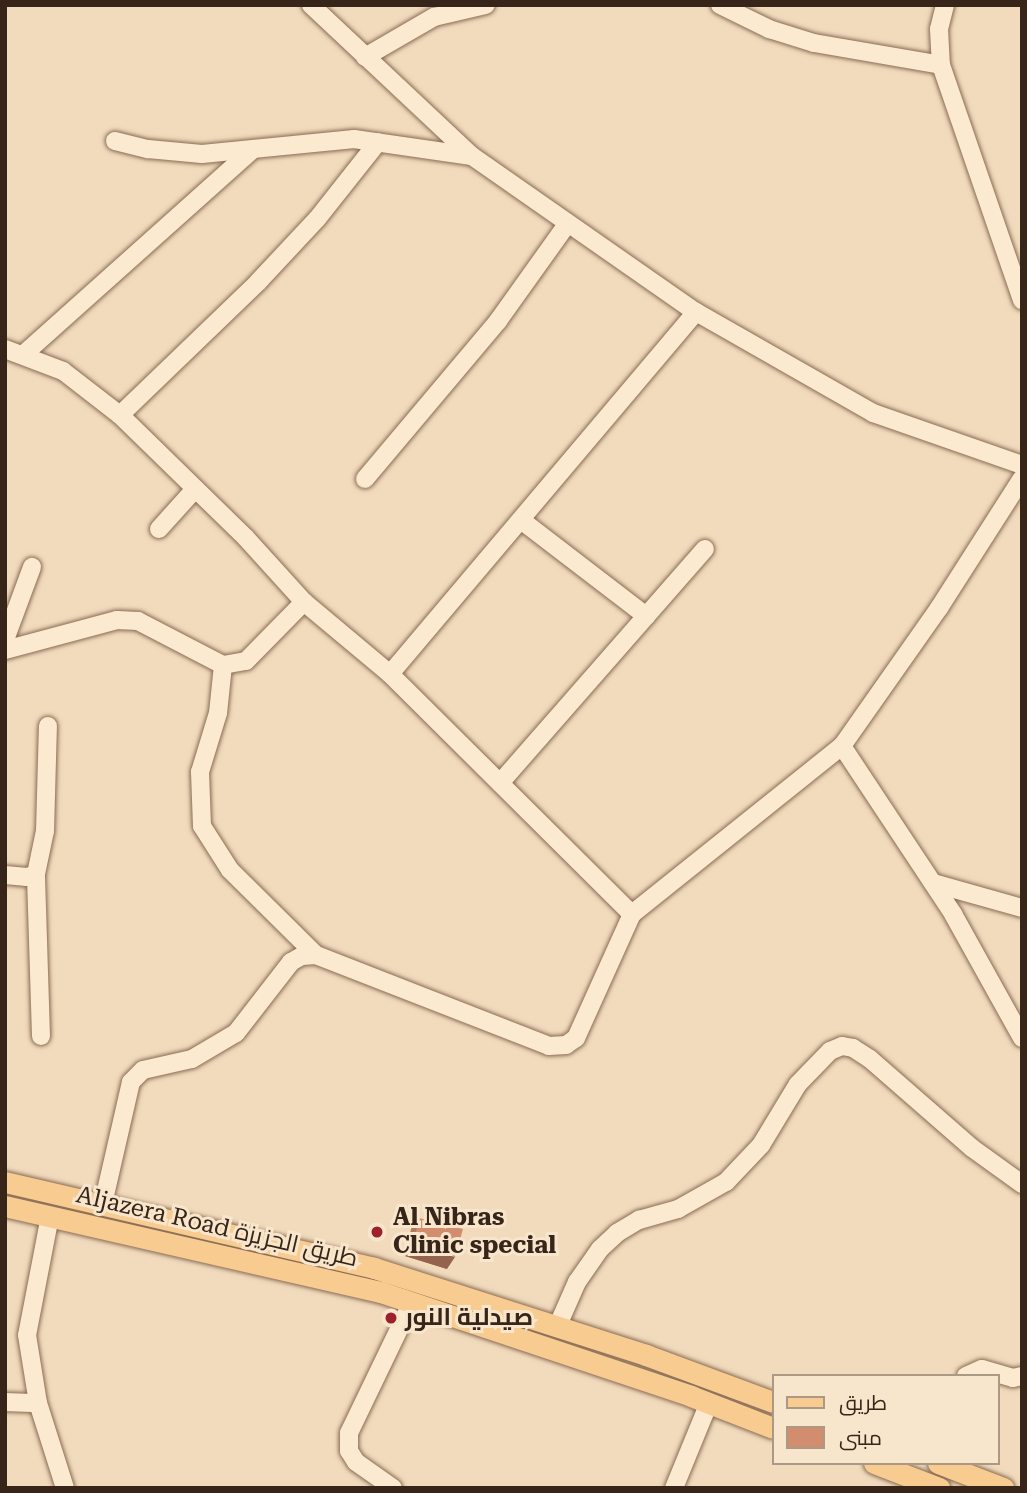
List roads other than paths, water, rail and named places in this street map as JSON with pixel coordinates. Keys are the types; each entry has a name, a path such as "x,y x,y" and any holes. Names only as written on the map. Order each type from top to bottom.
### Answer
{"main road":[{"name":"Aljazera Road طريق الجزيزة","path":"5,1182 374,1268 558,1325 772,1402"},
{"name":"Aljazera Road طريق الجزيزة","path":"5,1206 305,1273 412,1302 772,1428"},
{"path":"879,1465 939,1488"},
{"path":"943,1465 1003,1488"}],"street":[{"path":"311,5 471,156 696,312 873,413 1022,465"},
{"path":"365,57 434,17 486,5"},
{"path":"720,5 769,29 814,43 941,65"},
{"path":"946,5 939,29 941,65 1022,300"},
{"path":"115,141 148,149 202,154 354,139 471,156"},
{"path":"120,415 258,282 317,219 378,142"},
{"path":"24,354 252,150"},
{"path":"365,479 498,321 568,223"},
{"path":"390,674 696,312"},
{"path":"5,349 24,354 63,372 120,415 304,602 390,674 632,914"},
{"path":"223,665 218,713 201,772 202,826 230,870 316,955 503,1030 549,1046 566,1045 582,1030 632,914 842,746 939,608 1022,478"},
{"path":"159,529 195,489"},
{"path":"521,520 646,616"},
{"path":"500,783 705,549"},
{"path":"5,640 32,566"},
{"path":"5,650 117,620 138,621 223,665 246,662 304,602"},
{"path":"41,1036 36,874 47,813 48,726"},
{"path":"842,746 933,883 981,961 1022,1038"},
{"path":"5,875 27,877 36,874"},
{"path":"933,883 1022,908"},
{"path":"103,1204 131,1082 143,1070 192,1059 236,1033 291,962 302,956 316,955"},
{"path":"558,1325 577,1282 600,1249 617,1233 639,1220 677,1209 726,1182 761,1145 799,1084 830,1051 842,1046 853,1048 870,1059 972,1148 1022,1184"},
{"path":"50,1216 27,1335 38,1403 65,1488"},
{"path":"393,1488 356,1462 349,1451 349,1433 412,1302"},
{"path":"971,1374 982,1369 1013,1378 1022,1376"},
{"path":"5,1402 38,1403"},
{"path":"674,1488 708,1405"}],"place":[{"name":"Al Nibras Clinic special","path":"377,1232"},
{"name":"صيدلية النور","path":"391,1318"}]}
